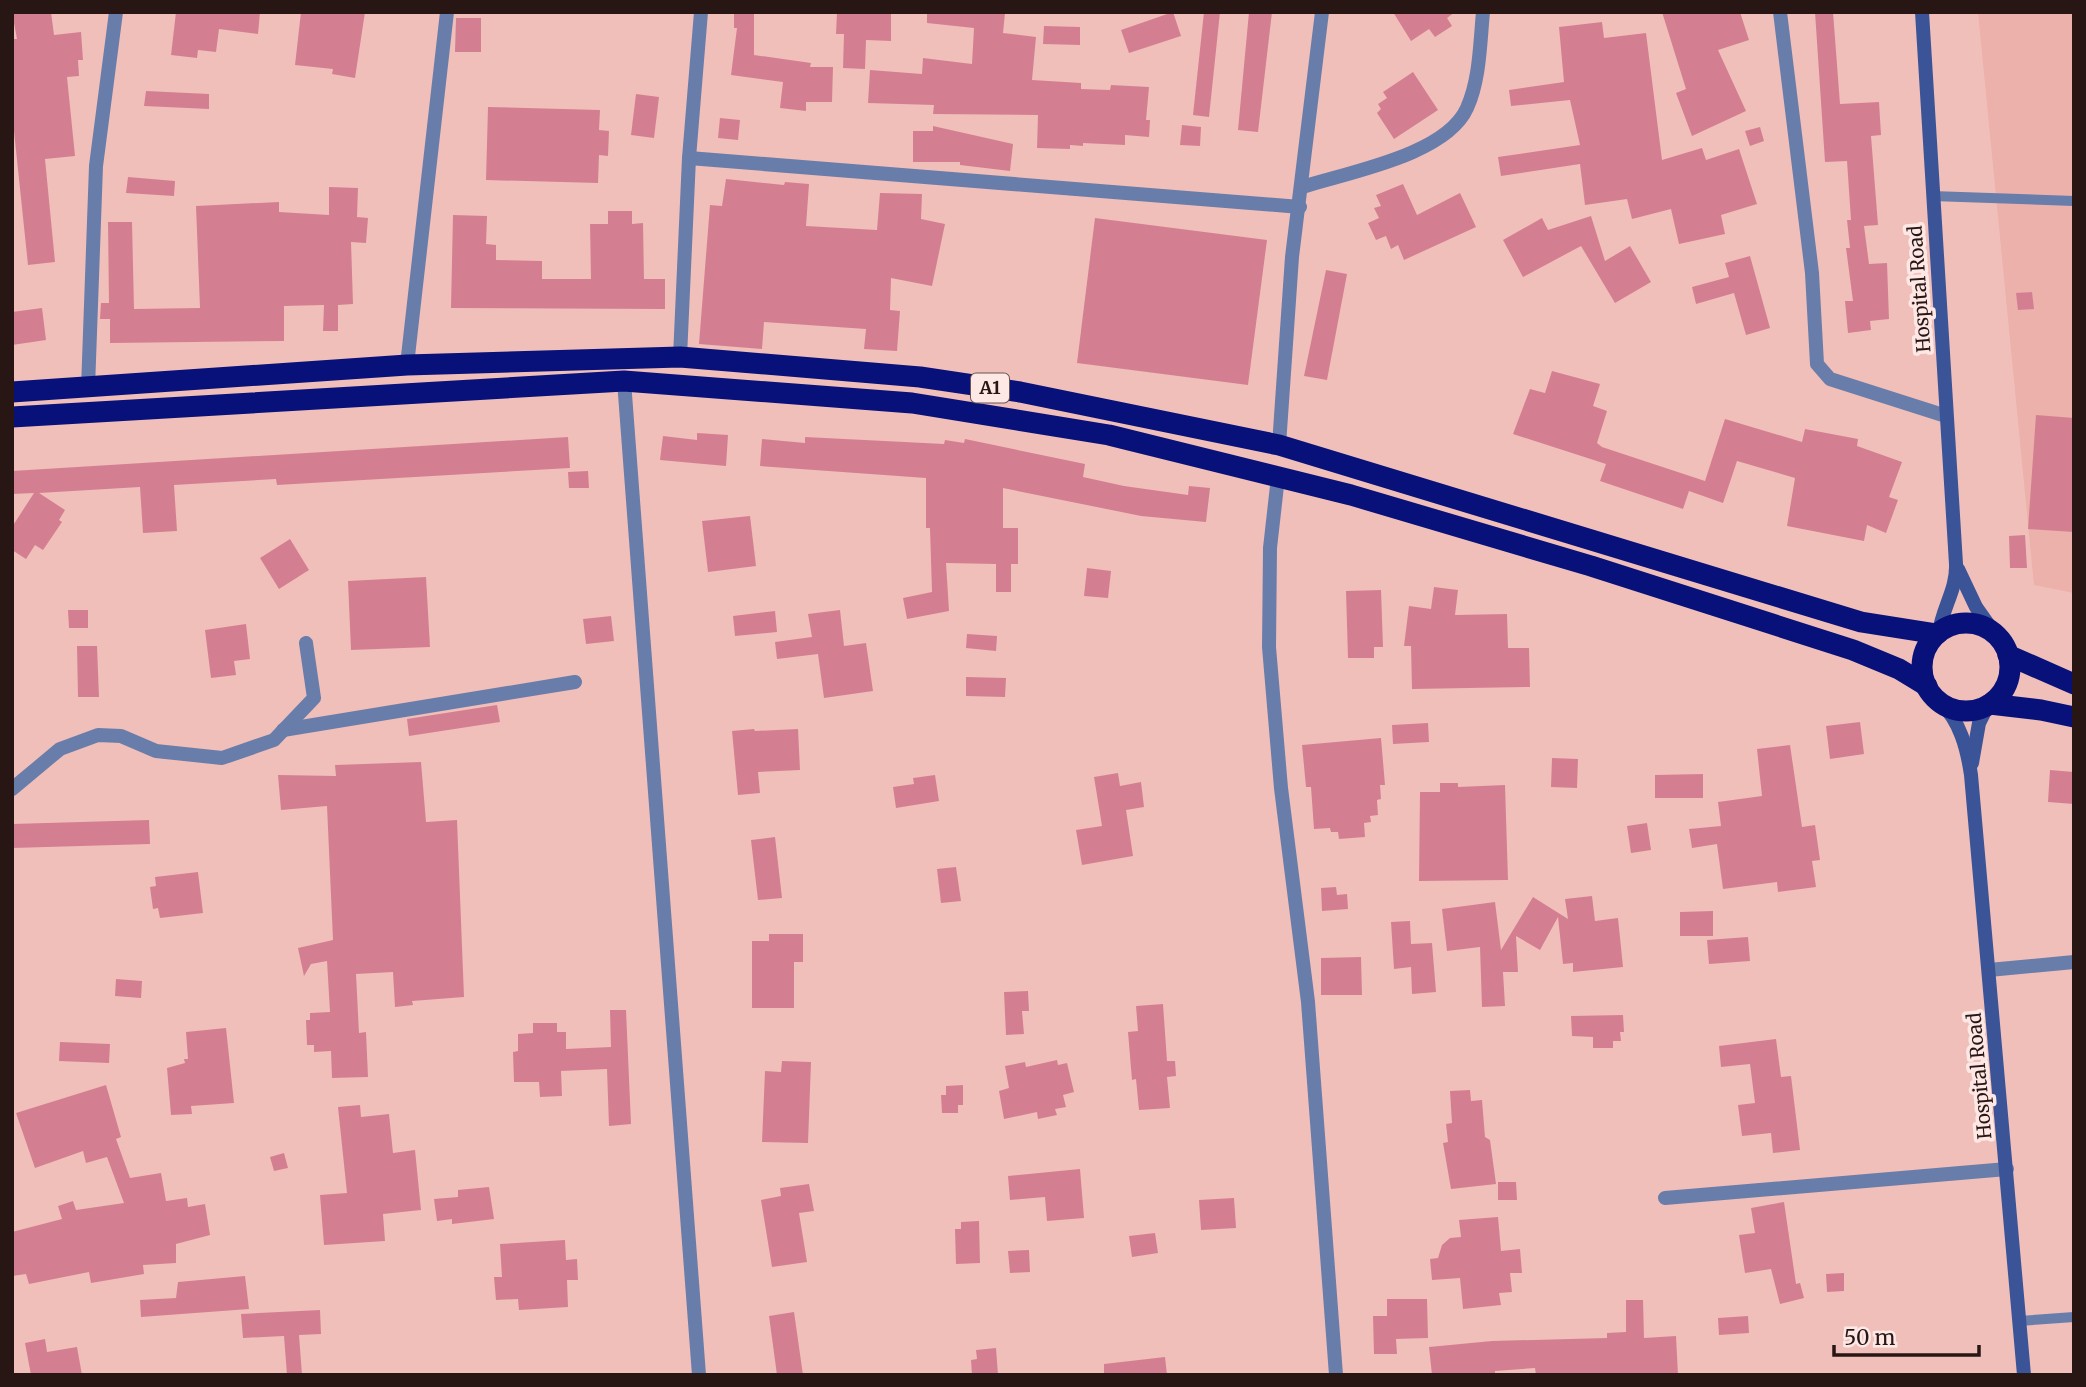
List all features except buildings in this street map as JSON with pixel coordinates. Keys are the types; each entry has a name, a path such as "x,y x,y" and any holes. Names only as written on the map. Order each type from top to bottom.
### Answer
{"highway":[{"name":"A1","path":"12,393 407,365 680,357 920,377 1058,399 1279,445 1889,628 1939,627"},
{"name":"A1","path":"12,417 624,381 912,403 998,415 1109,435 1470,529 1853,650 1899,669 1933,694"},
{"path":"1989,705 1998,698 2009,679 2008,655 1993,631 1973,623 1939,627 1924,654 1923,665 1933,694 1959,710 1989,705 2028,708 2074,717"},
{"path":"2008,655 2074,684"}],"street":[{"path":"88,388 96,166 116,12"},
{"path":"407,365 447,12"},
{"path":"680,357 689,158 701,12"},
{"path":"1279,445 1292,257 1322,12"},
{"path":"1302,187 1427,147 1450,132 1467,108 1478,64 1483,12"},
{"path":"1780,12 1812,273 1817,364 1830,380 1946,416"},
{"name":"Hospital Road","path":"1922,12 1956,564"},
{"path":"689,158 1300,207"},
{"path":"624,381 645,701 685,1165 699,1375"},
{"path":"1278,477 1270,548 1269,647 1281,788 1308,1002 1336,1375"},
{"path":"1939,627 1952,594 1956,564"},
{"path":"1956,564 1971,598 1993,631"},
{"path":"12,789 61,749 98,735 121,736 156,751 222,758 274,740 314,698 306,643"},
{"path":"283,730 575,682"},
{"path":"1933,694 1953,717 1962,736 1971,775"},
{"path":"1971,775 1977,732 1989,705"},
{"name":"Hospital Road","path":"1971,775 2024,1375"},
{"path":"1989,970 2074,962"},
{"path":"1665,1198 2007,1169"}],"lane":[{"path":"1932,196 2074,201"},
{"path":"2020,1321 2074,1317"}],"shaded area":[{"path":"1978,12 2074,12 2074,593 2034,585"}]}
